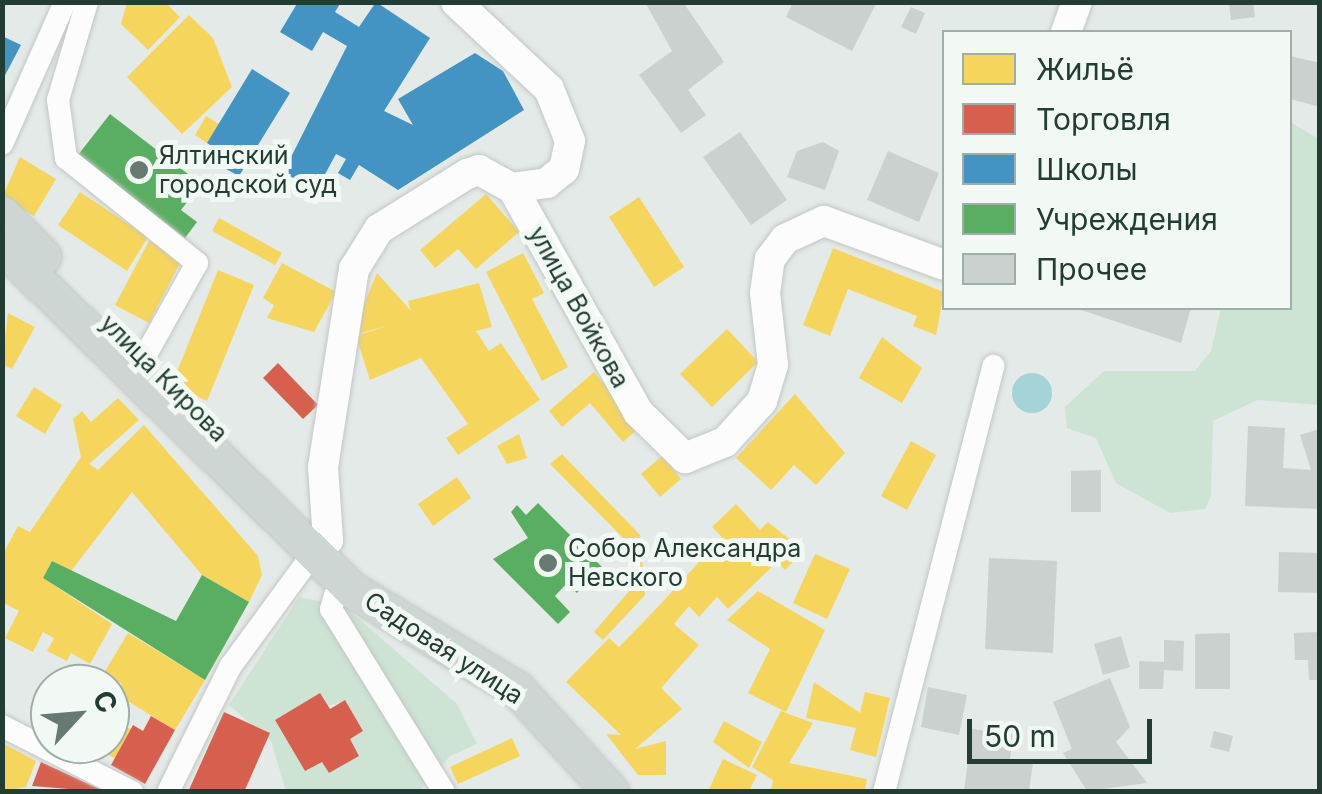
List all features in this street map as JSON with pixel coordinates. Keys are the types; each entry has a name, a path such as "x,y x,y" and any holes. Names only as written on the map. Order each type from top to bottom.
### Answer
{"main road":[{"name":"улица Кирова","path":"2,214 140,368"},
{"name":"улица Кирова","path":"2,246 140,368 322,546"},
{"name":"Садовая улица","path":"322,546 351,589 517,689 610,792"}],"street":[{"path":"2,144 65,2"},
{"path":"88,2 58,100 66,158 197,264 140,368"},
{"path":"168,792 230,667 322,546 323,467 354,269 379,230 467,174 480,170 512,188 555,176 570,141 549,88 456,2"},
{"path":"1067,30 1077,2"},
{"name":"улица Войкова","path":"512,188 638,412 685,458 726,442 762,401 773,365 767,276 785,239 824,220 942,264"},
{"path":"884,792 993,366"},
{"path":"351,589 335,595 331,609 444,792"},
{"path":"2,726 132,792"}],"green space":[{"path":"1292,123 1319,139 1319,405 1257,400 1213,421 1211,496 1205,509 1170,513 1116,483 1096,438 1067,428 1065,407 1104,371 1195,371 1211,351 1221,310 1292,310"},
{"path":"299,597 345,607 457,704 477,744 450,756 419,791 286,791 271,741 229,705","holes":["345,701 363,731 350,739 359,756 329,773 322,762 305,771 275,720"]}],"water":[{"path":"1032,373 1046,379 1052,393 1046,407 1032,413 1018,407 1012,393 1018,379"}],"building: Жильё":[{"path":"127,2 165,2 180,17 148,50 121,24"},
{"path":"189,15 213,38 232,87 182,134 127,77"},
{"path":"206,116 219,124 207,143 195,135"},
{"path":"20,157 56,179 34,216 2,198"},
{"path":"80,192 148,237 127,271 58,225"},
{"path":"486,194 519,232 476,269 458,249 435,268 420,250"},
{"path":"639,197 684,267 654,287 609,217"},
{"path":"219,218 282,253 275,265 212,231"},
{"path":"149,241 182,259 149,323 115,305"},
{"path":"833,248 942,291 936,335 913,326 917,316 848,289 830,336 803,325"},
{"path":"523,253 544,293 532,299 568,367 542,381 486,272"},
{"path":"282,263 336,292 314,332 267,318 274,305 263,298"},
{"path":"218,270 254,285 207,401 172,384"},
{"path":"377,273 411,311 408,301 479,283 492,327 476,331 489,351 501,343 540,400 458,455 446,438 468,424 421,358 370,380 356,336 390,325 351,336"},
{"path":"8,313 35,327 12,369 2,364"},
{"path":"727,329 758,362 712,407 680,374"},
{"path":"882,337 922,368 902,403 859,378"},
{"path":"594,372 640,427 623,442 590,403 562,427 549,411"},
{"path":"34,387 62,405 45,434 16,416"},
{"path":"795,394 845,453 816,485 794,465 771,490 736,458"},
{"path":"118,398 139,420 89,464 98,470 144,425 258,556 262,575 249,602 202,575 132,492 71,571 52,561 43,578 112,624 90,664 71,653 67,661 47,651 54,638 43,632 33,652 5,638 19,611 2,602 2,556 18,526 30,532 81,457 73,419 82,411 91,422"},
{"path":"519,434 527,458 507,464 497,446"},
{"path":"911,441 936,455 907,510 881,496"},
{"path":"562,454 640,535 645,595 603,640 594,632 630,590 627,542 550,464"},
{"path":"662,456 681,479 660,497 641,474"},
{"path":"457,477 471,498 433,526 418,504"},
{"path":"736,504 760,530 768,522 804,551 785,570 777,562 728,609 717,597 699,617 689,606 674,624 699,645 661,688 682,709 635,749 666,741 666,775 638,775 606,734 621,735 566,682 609,638 619,647 656,609 722,537 712,527"},
{"path":"815,554 850,569 827,619 793,603"},
{"path":"758,591 825,630 786,712 748,693 770,649 727,620"},
{"path":"128,633 205,680 175,730 130,703 130,664 109,664"},
{"path":"814,682 860,713 865,692 890,698 876,757 850,750 856,728 806,718"},
{"path":"781,711 813,723 789,763 867,779 865,791 771,791 773,780 752,767"},
{"path":"724,721 762,742 749,768 713,742"},
{"path":"512,738 520,756 458,784 450,767"},
{"path":"2,743 35,764 26,787 2,791"},
{"path":"723,759 757,775 749,791 708,791"}],"building: Торговля":[{"path":"278,363 318,405 303,419 263,378"},
{"path":"320,693 330,709 345,700 363,731 350,739 359,756 329,773 322,762 305,771 275,720"},
{"path":"224,712 270,733 244,792 188,792"},
{"path":"151,716 175,730 145,784 111,765 130,764 130,730 133,725 143,731"},
{"path":"40,764 45,764 106,792 32,786"}],"building: Школы":[{"path":"298,2 341,2 335,12 359,27 376,2 430,38 384,111 413,125 398,99 475,53 503,71 524,110 398,190 359,165 350,180 338,173 346,159 336,154 317,189 283,173 347,46 323,32 312,51 280,32"},
{"path":"2,36 21,45 2,81"},
{"path":"252,69 290,93 239,176 226,169 232,159 207,143"}],"building: Учреждения":[{"name":"Ялтинский городской суд","path":"110,114 201,184 181,210 197,222 185,238 78,155"},
{"name":"Собор Александра Невского","path":"538,503 602,567 577,593 567,583 555,596 570,612 558,624 493,559 528,538 511,512 517,505 526,515"},
{"path":"52,561 176,621 202,575 249,602 205,680 43,578"}],"building: Прочее":[{"path":"645,2 683,2 724,62 688,90 706,115 681,133 639,75 672,51"},
{"path":"793,2 877,2 852,51 786,17"},
{"path":"1229,2 1253,2 1255,17 1231,20"},
{"path":"911,7 925,13 916,34 901,27"},
{"path":"1292,56 1320,63 1320,123 1317,106 1292,100"},
{"path":"740,132 787,200 751,225 703,157"},
{"path":"823,142 839,151 825,190 787,177 797,151"},
{"path":"888,151 939,173 919,222 867,200"},
{"path":"1081,310 1190,310 1181,343"},
{"path":"1248,426 1285,428 1283,468 1311,470 1300,435 1320,429 1320,509 1245,506"},
{"path":"1101,470 1101,512 1071,512 1071,471"},
{"path":"1279,552 1320,553 1320,593 1278,592"},
{"path":"989,558 1057,561 1053,653 985,649"},
{"path":"1320,632 1320,680 1309,680 1308,660 1295,660 1294,633"},
{"path":"1230,633 1230,689 1195,689 1195,634"},
{"path":"1121,636 1130,667 1103,675 1094,644"},
{"path":"1164,640 1184,641 1183,671 1164,670 1163,689 1139,689 1139,661 1164,662"},
{"path":"1110,678 1130,727 1116,742 1147,783 1087,791 1063,753 1072,749 1053,702"},
{"path":"928,687 967,695 959,735 921,727"},
{"path":"972,729 1013,734 1010,760 1033,763 1029,791 964,791"},
{"path":"1214,731 1233,736 1229,752 1210,747"}],"place":[{"name":"Ялтинский городской суд","path":"139,170"},
{"name":"Собор Александра Невского","path":"548,563"}]}
